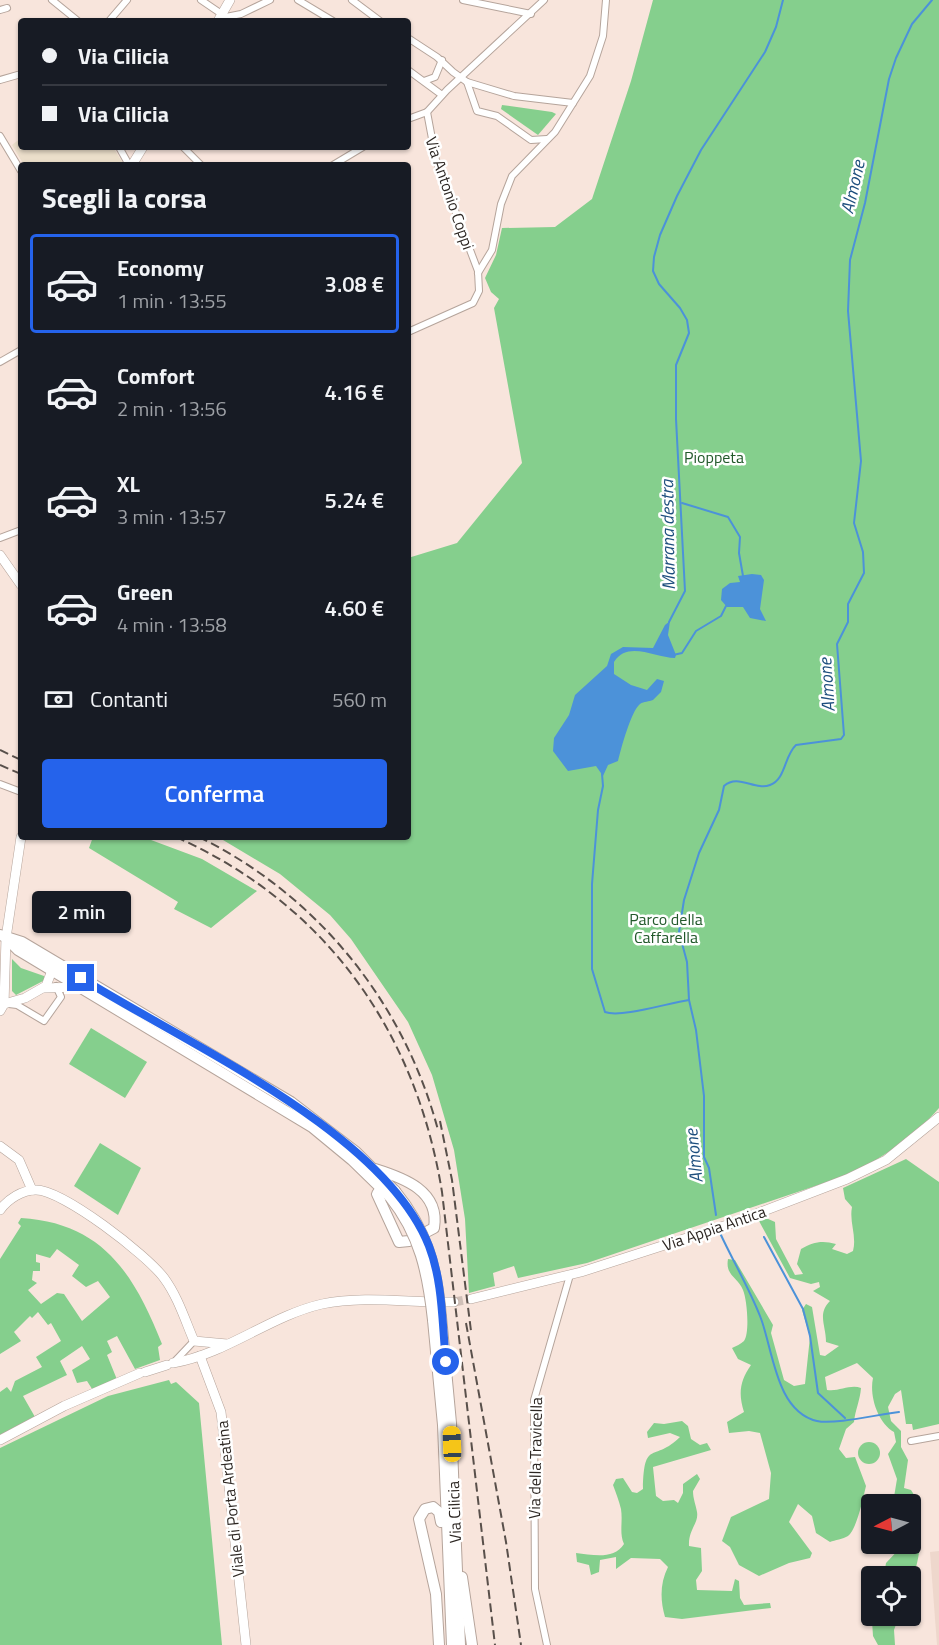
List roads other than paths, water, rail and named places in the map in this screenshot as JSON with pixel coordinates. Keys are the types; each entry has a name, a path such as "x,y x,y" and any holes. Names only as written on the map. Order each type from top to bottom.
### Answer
{"main road":[{"path":"3,937 22,942 50,965"},
{"name":"Via Cilicia","path":"50,965 81,987 312,1127 381,1188 392,1194"},
{"name":"Via Cilicia","path":"50,965 291,1102 325,1126 374,1169 392,1194 416,1220 429,1246 438,1284 437,1319 452,1645"},
{"path":"374,1169 394,1176 427,1194 432,1203 434,1228 413,1240 399,1242 377,1194 381,1188"},
{"name":"Via Cilicia","path":"437,1319 450,1413 460,1645"},
{"path":"439,1645 435,1586 418,1522 423,1511 430,1507 438,1510 440,1515 444,1570 450,1595"},
{"path":"455,1537 472,1645"}],"street":[{"path":"52,0 74,18"},
{"path":"112,18 127,0"},
{"path":"201,0 219,18"},
{"path":"219,18 230,0"},
{"path":"219,18 238,15 270,0"},
{"path":"298,0 328,18"},
{"path":"352,0 377,18"},
{"path":"462,0 531,14"},
{"path":"411,118 427,112 442,95 464,80 544,0"},
{"path":"411,331 474,302 479,291 478,273 490,255 501,204 512,176 550,138 587,83 595,64 604,30 606,0"},
{"path":"411,40 442,60 464,80 514,96 573,103"},
{"path":"411,79 435,77 442,60"},
{"path":"411,72 442,95"},
{"path":"0,80 18,75"},
{"path":"464,80 477,111 498,117 531,140 550,138"},
{"name":"Via Antonio Coppi","path":"427,112 436,160 478,273"},
{"path":"0,136 18,166"},
{"path":"186,150 198,162"},
{"path":"338,162 358,150"},
{"path":"0,362 18,352"},
{"path":"0,538 18,531"},
{"path":"0,555 18,581"},
{"path":"0,784 18,791"},
{"path":"0,948 20,840"},
{"path":"1,1003 3,937"},
{"path":"42,989 49,984 50,965"},
{"path":"1,1003 16,1005 44,1021 61,997 56,986"},
{"path":"1,1003 56,986 81,987"},
{"name":"Via Appia Antica","path":"471,1299 570,1275 730,1224 847,1179 886,1160 939,1118"},
{"path":"0,1146 19,1160 32,1190"},
{"path":"0,1210 12,1198 32,1190 45,1191 62,1198 147,1258 172,1291 200,1356"},
{"name":"Via della Travicella","path":"547,1645 534,1566 534,1400 570,1275"},
{"path":"0,1440 64,1406 143,1373 200,1356 323,1304 359,1301 454,1302"},
{"path":"170,1364 194,1341 227,1344"},
{"name":"Viale di Porta Ardeatina","path":"200,1356 221,1412 246,1645"},
{"path":"911,1442 939,1436"}],"water":[{"path":"761,575 764,580 760,609 766,621 750,618 743,607 727,607 721,600 722,589 730,583 740,582 738,576"},
{"path":"670,621 668,635 676,655 675,658 634,651 627,652 614,662 614,674 631,685 647,690 657,679 664,681 661,692 653,700 642,703 633,714 618,761 608,765 603,776 596,766 568,771 553,751 554,738 569,715 575,695 607,666 611,654 623,647 653,648 665,625"}],"waterway":[{"name":"Marrana destra","path":"669,622 685,591 676,419 676,365 689,333 687,320 680,308 659,284 653,271 654,257 660,235 677,196 701,150 765,52 776,27 783,0"},
{"name":"Almone","path":"716,1215 709,1168 704,1157 704,1096 696,1030 689,1000 687,962 679,932 684,900 699,853 719,810 724,786 735,781 758,786 770,785 779,778 796,745 841,739 844,735 837,644 848,622 848,604 864,573 863,552 854,523 861,461 848,311 850,260 865,203 889,79 912,24 932,0"},
{"path":"682,503 728,517 740,537 739,553 743,576"},
{"path":"673,655 682,653 696,631 721,616 726,606"},
{"name":"Marrana destra","path":"602,774 603,786 598,810 592,884 592,969 605,1012 633,1012 689,1000"},
{"name":"Almone","path":"720,1233 756,1306 778,1377 792,1405 803,1415 825,1422 899,1412"},
{"path":"764,1237 803,1309 810,1336 818,1393 845,1418"}],"tunnel":[{"path":"454,1302 471,1299"}],"railway":[{"path":"0,750 18,759"},
{"path":"0,765 18,773"},
{"path":"182,840 229,865 277,898 319,936 356,979 386,1027 411,1078 429,1133 442,1192 495,1645"},
{"path":"204,840 242,861 281,889 318,921 350,957 379,996 403,1038 423,1083 438,1130"},
{"path":"440,1121 452,1180 471,1331"},
{"path":"466,1323 506,1542 521,1645"}],"park label":[{"name":"Pioppeta","path":"714,457"},
{"name":"Parco della Caffarella","path":"666,928"}]}
